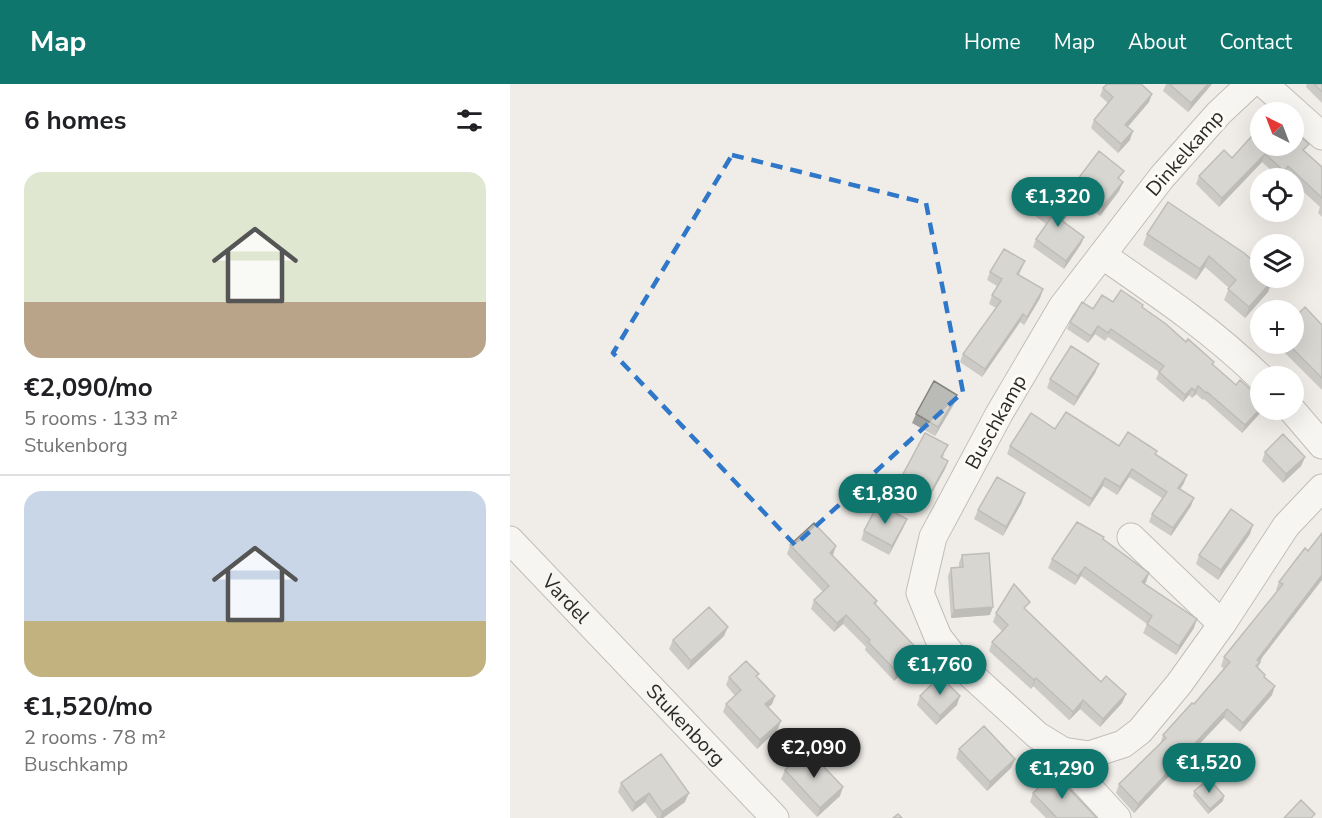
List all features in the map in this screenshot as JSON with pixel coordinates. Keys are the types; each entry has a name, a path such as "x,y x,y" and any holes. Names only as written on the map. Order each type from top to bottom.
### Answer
{"street":[{"name":"Dinkelkamp","path":"1102,255 1162,177 1219,113 1251,84"},
{"path":"1264,84 1322,136"},
{"path":"1102,255 1199,323 1250,367"},
{"name":"Buschkamp","path":"1102,255 1062,307 999,414 933,537 920,592 938,637 959,664 1037,735 1063,751 1089,755 1123,744 1140,731 1179,684 1222,624 1286,526 1322,488"},
{"path":"1301,420 1322,445"},
{"path":"1131,537 1222,624"},
{"name":"Vardel","path":"510,540 622,656"},
{"name":"Stukenborg","path":"622,656 775,818"},
{"path":"1063,751 1070,767 1117,818"}],"highlighted area":[{"path":"732,155 926,203 963,392 795,545 613,353"}],"building":[{"path":"1107,84 1141,84 1152,94 1125,125 1133,131 1121,144 1094,120 1113,97 1103,88"},
{"path":"1169,84 1208,84 1191,103"},
{"path":"1314,84 1322,84 1322,92"},
{"path":"1250,138 1250,156 1263,156 1222,198 1199,176 1224,150 1232,158"},
{"path":"1304,140 1309,144 1304,149"},
{"path":"1099,151 1124,171 1118,178 1123,182 1103,206 1074,184"},
{"path":"1304,151 1322,167 1322,198 1304,181 1304,168 1288,166 1281,168 1267,156 1304,156"},
{"path":"1049,191 1071,207 1061,220 1084,237 1066,261 1036,239 1051,218 1037,208"},
{"path":"1168,202 1244,253 1250,258 1250,288 1266,288 1255,300 1250,300 1249,307 1228,289 1236,280 1209,256 1200,269 1147,234"},
{"path":"1004,249 1025,261 1017,274 1043,289 1027,317 1023,314 985,369 963,354 1001,301 992,295 1002,279 990,272"},
{"path":"1121,290 1143,305 1142,307 1186,342 1188,339 1236,385 1240,380 1250,389 1250,420 1245,425 1198,386 1195,391 1192,388 1185,395 1159,372 1164,366 1111,329 1108,333 1098,326 1091,336 1070,322 1082,302 1093,309 1102,295 1113,302"},
{"path":"1304,308 1322,325 1322,378 1298,354 1304,354"},
{"path":"1071,346 1099,364 1077,397 1050,379"},
{"path":"934,381 957,395 938,427 916,414"},
{"path":"1066,412 1119,446 1128,432 1157,451 1155,454 1187,475 1178,488 1194,498 1173,528 1152,514 1167,492 1132,469 1120,487 1105,478 1092,499 1010,446 1031,413 1055,429"},
{"path":"925,433 948,445 941,457 948,461 931,492 902,476"},
{"path":"1283,434 1305,457 1286,474 1265,452"},
{"path":"997,477 1025,493 1006,527 978,510"},
{"path":"878,504 907,519 892,546 864,531"},
{"path":"1231,509 1253,525 1221,570 1199,555"},
{"path":"1077,522 1104,537 1103,539 1149,573 1142,582 1197,619 1179,646 1147,624 1152,616 1085,567 1078,576 1052,559"},
{"path":"814,523 836,546 830,553 877,601 874,603 919,651 897,672 846,615 837,623 814,600 829,586 790,545"},
{"path":"1322,533 1322,575 1257,660 1260,662 1256,666 1275,686 1243,723 1227,709 1138,804 1119,784 1166,738 1163,735 1192,703 1194,704 1230,662 1224,657 1283,584 1279,582 1305,548 1308,551"},
{"path":"989,553 993,607 954,610 951,568 963,567 962,555"},
{"path":"1014,584 1030,602 1024,608 1101,682 1106,676 1126,694 1103,719 1083,700 1073,712 992,642 1008,625 996,613"},
{"path":"709,607 728,627 691,661 673,640"},
{"path":"746,661 759,674 756,676 775,696 765,704 781,721 760,740 726,704 741,690 729,677"},
{"path":"940,676 960,696 940,716 920,696"},
{"path":"984,726 1015,759 990,782 959,749"},
{"path":"807,749 843,787 820,808 785,770"},
{"path":"661,754 689,793 662,812 649,793 635,803 621,783"},
{"path":"1054,773 1097,818 1057,818 1033,793"},
{"path":"1209,779 1224,796 1210,809 1194,791"},
{"path":"1301,800 1315,814 1311,818 1284,818"}]}
